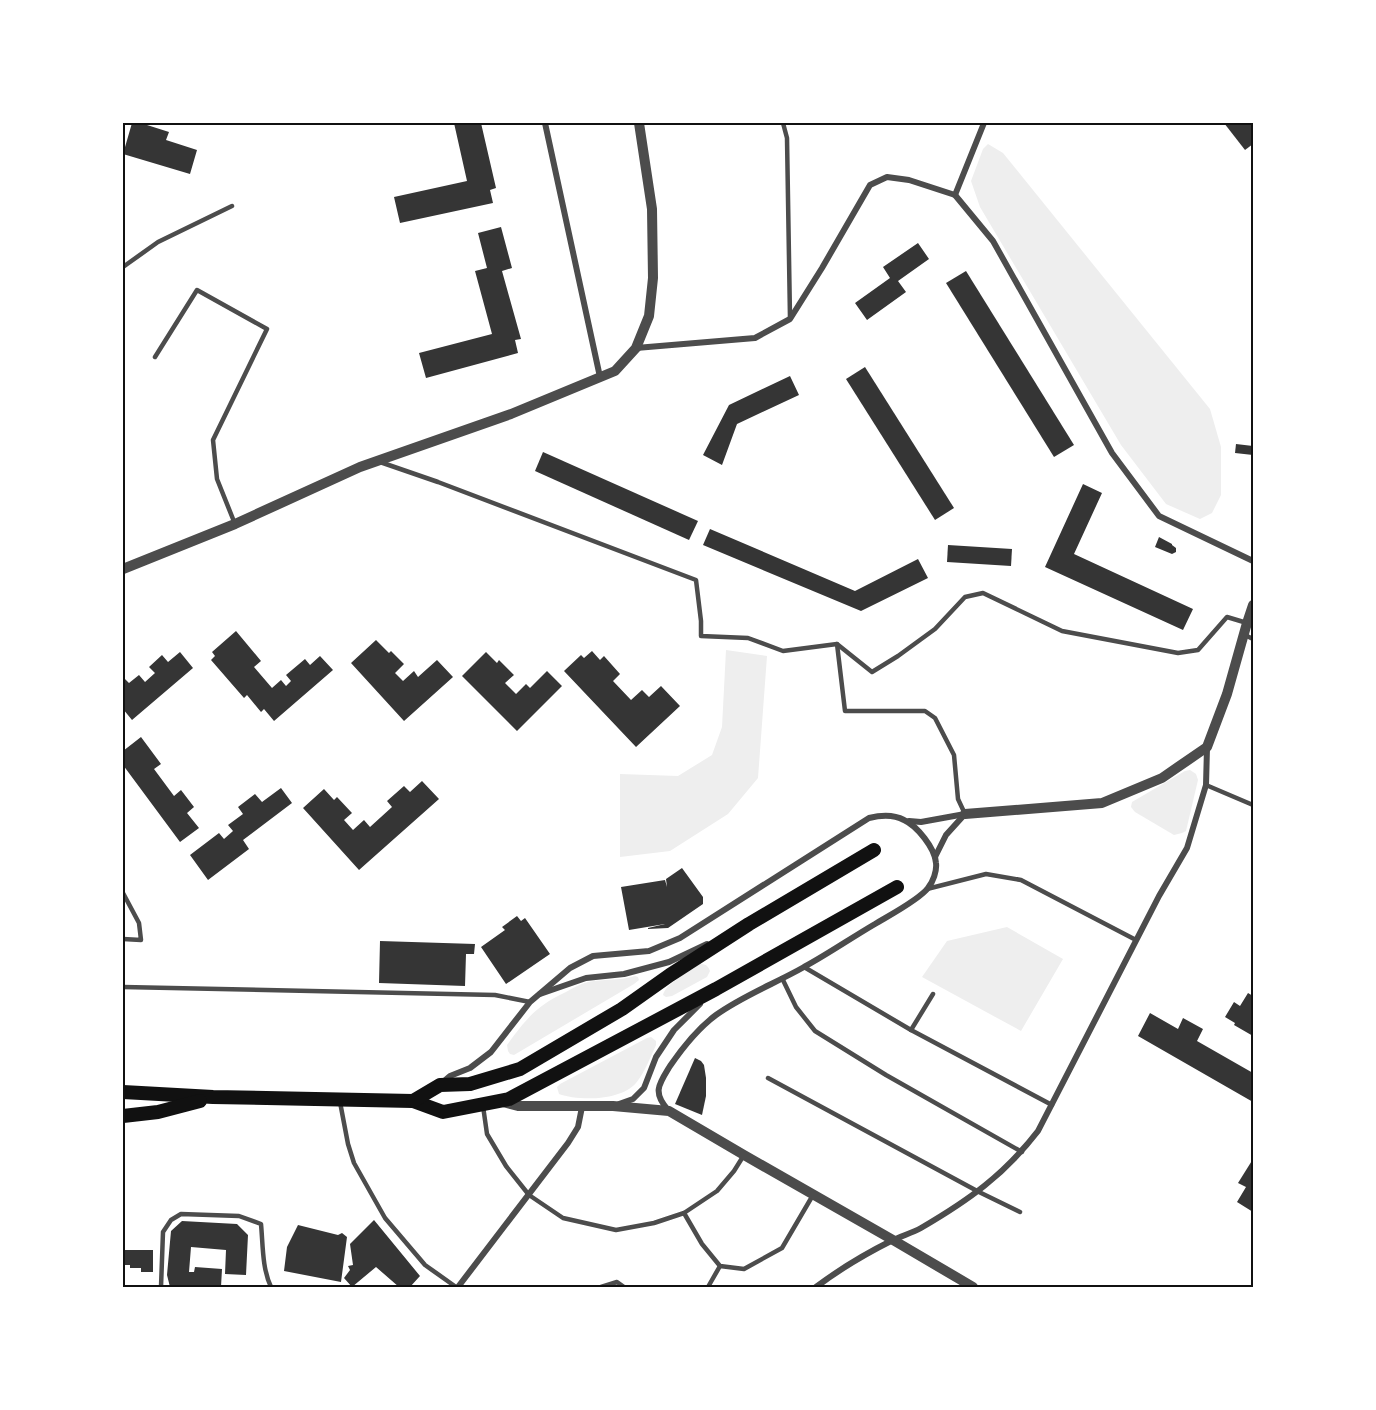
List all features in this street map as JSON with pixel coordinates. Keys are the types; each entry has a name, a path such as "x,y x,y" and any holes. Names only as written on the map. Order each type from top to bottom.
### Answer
{"main road":[{"path":"413,1101 440,1085 470,1084 520,1069 622,1009 749,924 874,850"},
{"path":"123,1092 213,1097 413,1101 442,1112 508,1099 717,990 897,887"},
{"path":"123,1116 158,1112 213,1097"}],"street":[{"path":"545,123 600,378"},
{"path":"123,569 236,524 377,461 511,414 615,371 636,348 649,316 653,278 652,209 639,123"},
{"path":"955,195 984,123"},
{"path":"636,348 755,338 790,319 870,185 887,177 909,180 955,195 993,241 1112,453 1159,516 1253,561"},
{"path":"816,1287 840,1270 893,1240 919,1230 978,1192 1022,1152 1038,1131 1159,896 1187,848 1206,785 1207,747 1248,632 1253,605"},
{"path":"907,821 921,822 964,814 1102,803 1162,778 1207,747"},
{"path":"440,1085 450,1076 470,1068 491,1052 530,1002 570,968 593,956 649,951 680,938 869,818 883,814 903,819 914,826 933,852 937,864 927,889 804,967 717,1015 679,1052 657,1085 613,1107"},
{"path":"935,856 946,835 964,814"},
{"path":"536,996 586,978 624,974 669,962 749,924"},
{"path":"640,1094 649,1079 656,1057 674,1030 691,1011 717,990"},
{"path":"649,1079 657,1085 661,1102 669,1111 973,1287"},
{"path":"498,1101 518,1106 613,1107 669,1111"},
{"path":"457,1287 568,1143 579,1127 582,1107"}],"lane":[{"path":"783,123 787,138 790,319"},
{"path":"123,267 158,242 232,207"},
{"path":"155,357 197,290 267,329 213,440 217,479 236,524"},
{"path":"377,461 696,580 701,636 748,638 783,651 837,644 872,672 935,629 965,597 983,593 1062,631 1178,653 1198,651 1227,617 1248,632"},
{"path":"837,644 845,711 925,711 935,718 954,755 958,799 964,814"},
{"path":"1206,785 1253,805"},
{"path":"927,889 986,874 1021,880 1136,940"},
{"path":"123,893 139,923 141,939 123,939"},
{"path":"804,967 911,1030 1052,1105"},
{"path":"782,978 796,1007 815,1031 886,1075 1022,1152"},
{"path":"123,987 495,995 530,1002"},
{"path":"911,1030 933,994"},
{"path":"768,1078 978,1192 1020,1212"},
{"path":"340,1099 347,1141 354,1163 385,1218 425,1265 457,1287"},
{"path":"483,1104 487,1134 506,1166 529,1195 563,1218 616,1230 654,1223 684,1213 717,1191 744,1155"},
{"path":"684,1213 702,1244 720,1266 744,1269 782,1248 813,1194"},
{"path":"161,1287 163,1232 171,1220 182,1214 239,1216 261,1224 264,1258 271,1287"},
{"path":"708,1287 720,1266"},
{"path":"601,1287 616,1282 624,1287"}],"shaded area":[{"path":"988,144 1003,153 1210,409 1221,447 1221,495 1212,513 1200,519 1166,504 1121,445 980,207 971,181 983,149"},
{"path":"726,650 767,656 758,778 728,814 670,851 620,857 620,774 678,776 712,755 722,727"},
{"path":"1190,770 1196,774 1198,780 1186,831 1174,835 1135,812 1131,807 1132,802"},
{"path":"1007,927 1063,959 1021,1031 922,977 947,941"},
{"path":"700,964 706,965 709,969 707,977 672,996 663,995 673,982"},
{"path":"635,976 639,980 634,984 514,1055 508,1051 507,1045 526,1020 556,997 588,982"},
{"path":"651,1037 656,1041 656,1045 642,1074 629,1089 599,1098 577,1098 559,1094 557,1087 560,1084"}],"building":[{"path":"132,123 148,123 147,125 169,132 166,140 197,150 190,174 123,154"},
{"path":"454,123 481,123 496,188 490,190 493,203 400,223 394,197 467,181"},
{"path":"1224,123 1253,123 1253,144 1245,150"},
{"path":"501,227 512,268 502,271 521,339 515,340 518,353 426,378 419,353 492,334 475,271 487,268 478,233"},
{"path":"918,243 929,259 898,281 906,292 867,320 855,303 890,278 883,267"},
{"path":"966,271 1074,445 1054,457 946,283"},
{"path":"865,367 954,508 935,520 846,379"},
{"path":"790,376 799,395 737,424 722,465 703,455 729,405"},
{"path":"1236,444 1253,446 1253,455 1235,453"},
{"path":"543,452 698,521 689,540 535,471"},
{"path":"1083,484 1102,493 1074,554 1193,609 1183,630 1045,567"},
{"path":"710,529 855,591 918,559 928,578 861,611 703,545"},
{"path":"1159,537 1172,544 1176,552 1172,554 1155,547"},
{"path":"948,545 1012,549 1011,566 947,562"},
{"path":"236,631 261,661 254,667 272,688 281,680 286,686 291,681 286,675 305,659 310,665 320,656 333,670 274,721 264,709 261,712 247,695 244,698 211,660 215,656 212,652"},
{"path":"376,640 404,664 395,673 403,681 414,671 418,677 437,660 453,677 404,721 351,663"},
{"path":"592,651 600,660 604,656 620,674 613,681 631,700 642,690 649,697 661,686 680,706 636,747 564,671 581,655 584,658"},
{"path":"180,652 193,668 132,720 123,709 123,677 129,683 139,675 145,682 155,673 149,667 162,655 168,662"},
{"path":"486,652 497,663 499,660 514,675 505,683 516,694 526,684 530,688 547,671 562,686 517,731 462,676"},
{"path":"141,737 161,764 154,769 174,796 181,790 194,807 187,813 199,828 180,842 123,765 123,751"},
{"path":"422,781 439,799 359,870 303,808 324,789 334,800 337,797 352,813 344,820 353,830 364,820 370,827 392,807 387,801 404,786 410,792"},
{"path":"281,788 292,803 243,840 249,849 208,880 190,855 219,833 224,839 233,831 228,825 243,814 238,807 255,794 262,802"},
{"path":"682,868 703,897 703,904 668,928 648,929 665,924 629,930 621,887 665,880 667,887 666,879"},
{"path":"517,916 521,921 525,918 550,954 506,984 481,947 505,930 502,927"},
{"path":"380,941 475,944 474,954 466,954 465,986 379,983"},
{"path":"1248,993 1253,996 1253,1036 1225,1017 1234,1002 1240,1006"},
{"path":"1150,1013 1178,1029 1183,1018 1203,1029 1197,1041 1253,1073 1253,1102 1138,1036"},
{"path":"695,1058 704,1065 706,1078 706,1096 702,1115 675,1104"},
{"path":"1253,1159 1253,1212 1237,1202 1246,1187 1238,1183"},
{"path":"374,1220 420,1276 410,1287 399,1287 376,1267 352,1287 344,1278 350,1270 348,1266 353,1265 350,1244"},
{"path":"182,1221 237,1224 248,1235 246,1275 225,1274 226,1250 191,1247 189,1272 194,1272 195,1267 222,1269 221,1287 170,1287 167,1275 171,1231"},
{"path":"298,1225 338,1235 342,1233 347,1237 341,1282 284,1271 287,1247"},
{"path":"124,1250 153,1250 153,1272 141,1272 141,1268 130,1268 130,1265 124,1265"}]}
